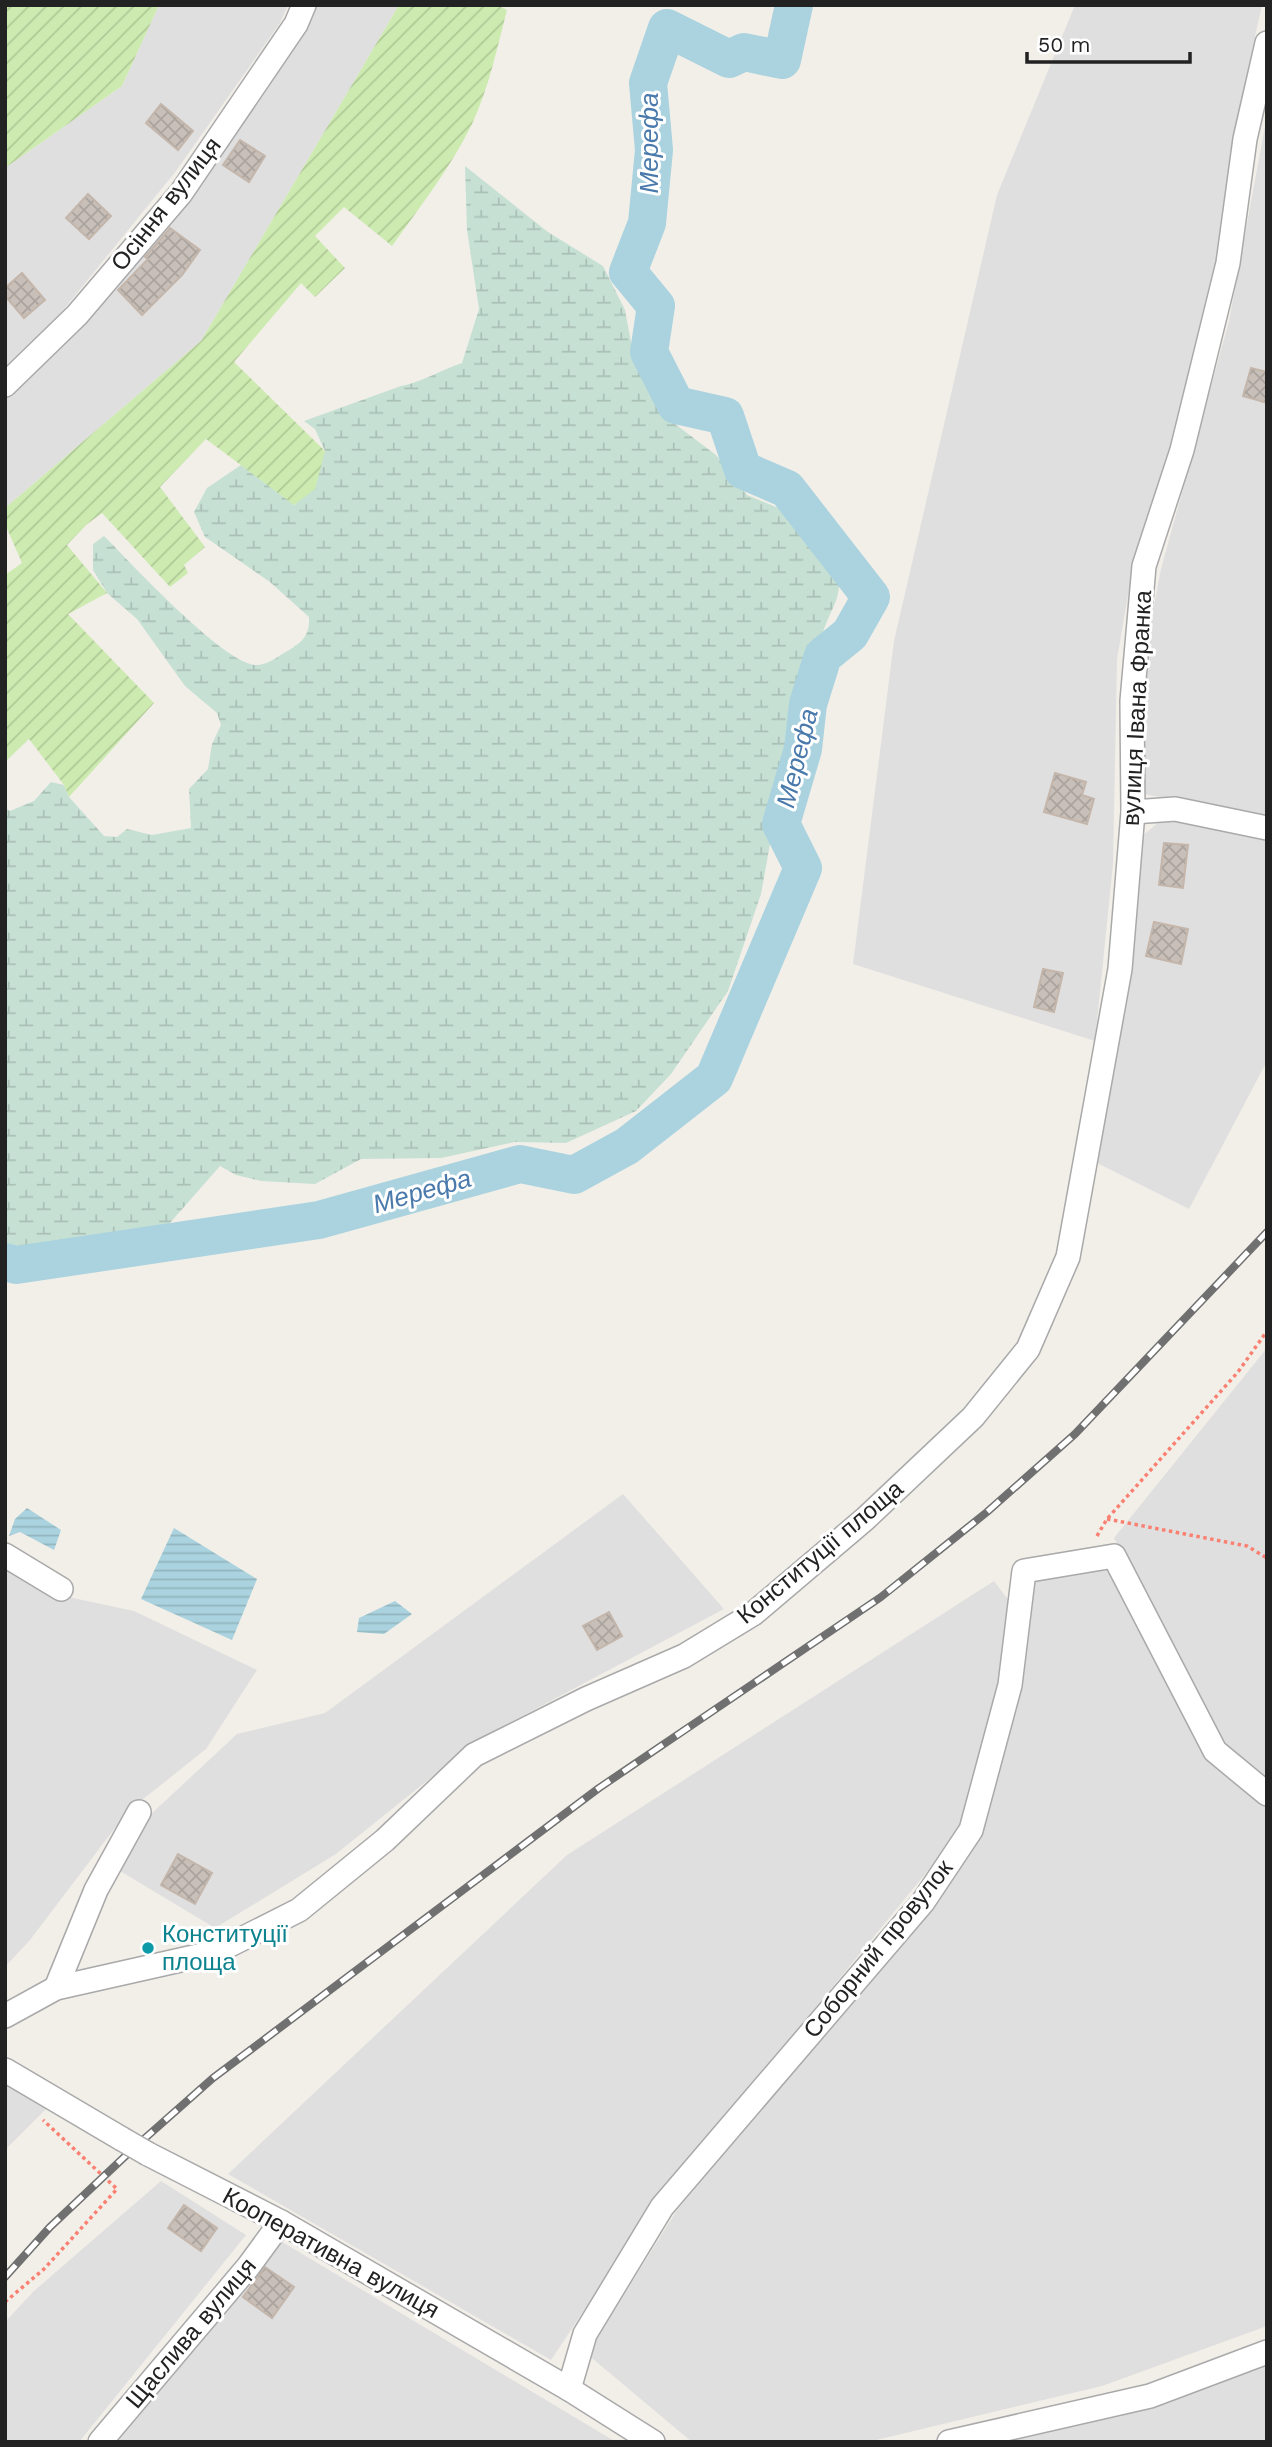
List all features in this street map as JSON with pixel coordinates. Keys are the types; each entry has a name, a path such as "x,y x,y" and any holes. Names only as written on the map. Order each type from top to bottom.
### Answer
{"street":[{"name":"Осіння вулиця","path":"5,385 77,315 181,193 296,24 304,5"},
{"name":"вулиця Івана Франка","path":"1068,1257 1120,969 1133,812 1132,701 1144,566 1182,450 1225,276 1245,139 1267,43"},
{"path":"1133,812 1175,809 1267,828"},
{"name":"Конституції площа","path":"5,2016 56,1988 216,1952 299,1910 385,1840 474,1755 586,1699 684,1656 753,1614 864,1519 973,1417 1028,1349 1068,1257"},
{"path":"5,1555 61,1589"},
{"name":"Соборний провулок","path":"569,2389 585,2334 662,2207 923,1902 971,1830 1010,1685 1024,1571 1114,1556 1215,1751 1267,1794"},
{"path":"56,1988 96,1890 139,1812"},
{"name":"Кооперативна вулиця","path":"5,2070 148,2154 281,2222 569,2389 653,2442"},
{"name":"Щаслива вулиця","path":"100,2442 248,2267 281,2222"},
{"path":"948,2442 1150,2396 1267,2352"}],"path":[{"path":"1082,1562 1107,1519 1238,1371 1267,1331"},
{"path":"1107,1519 1247,1545 1267,1558"},
{"path":"5,2302 44,2269 117,2189 36,2113"}],"shaded area":[{"path":"159,5 288,5 280,23 176,171 60,314 5,367 5,168 122,86"},
{"path":"312,5 399,5 201,341 5,508 5,392 80,319"},
{"path":"1075,5 1262,5 1244,86 1221,257 1177,432 1133,566 1117,659 1113,864 1095,1041 853,964 894,641 997,195"},
{"path":"1267,115 1267,817 1138,793 1141,674 1161,569 1229,321"},
{"path":"1165,817 1267,840 1267,1061 1189,1209 1097,1163 1129,954 1136,841"},
{"path":"1267,1348 1267,1779 1224,1745 1114,1538"},
{"path":"623,1494 724,1609 479,1739 336,1854 215,1928 115,1868 150,1815 237,1734 325,1713"},
{"path":"5,1568 45,1592 134,1611 257,1670 206,1749 127,1812 30,1940 5,1967"},
{"path":"1107,1570 1208,1754 1267,1805 1267,2326 1102,2386 868,2442 692,2442 587,2354 677,2210 932,1904 978,1834 1032,1579"},
{"path":"994,1581 1013,1606 1001,1685 963,1828 656,2202 551,2360 228,2174 567,1855"},
{"path":"5,2079 48,2107 5,2150"},
{"path":"161,2181 246,2235 79,2442 5,2442 5,2322 34,2291"},
{"path":"279,2240 616,2442 114,2442"},
{"path":"1267,2361 1267,2442 991,2442 1166,2404"}],"green space":[{"path":"5,5 159,5 122,86 5,168"},
{"path":"399,5 497,5 507,10 478,110 445,171 392,246 344,207 315,236 345,268 315,297 301,283 234,362 325,451 315,489 294,505 206,439 160,487 205,547 184,565 188,573 170,587 102,513 67,545 107,593 68,614 154,703 69,797 64,785 29,739 5,762 5,575 22,563 5,524 5,508 201,341"},
{"path":"465,166 548,232 603,266 625,310 634,358 675,424 716,455 747,495 793,514 840,576 837,597 822,635 823,656 793,696 792,721 773,794 770,844 761,894 728,991 671,1074 636,1111 566,1143 515,1142 441,1158 361,1159 315,1184 261,1181 236,1175 220,1166 169,1224 96,1246 44,1252 16,1265 5,1241 5,808 10,811 34,801 51,782 64,785 69,797 104,836 117,837 127,829 152,835 191,828 189,789 208,769 212,744 221,725 217,713 185,686 137,619 107,593 93,570 93,544 104,536 177,610 240,660 255,665 263,664 300,642 308,630 309,617 270,582 205,537 194,512 207,488 241,465 295,505 325,451 315,429 304,421 462,363 479,309 467,230"}],"water":[{"path":"27,1508 61,1530 54,1550 20,1532 9,1536 15,1519"},
{"path":"174,1528 257,1579 232,1640 141,1599"},
{"path":"395,1601 412,1614 384,1634 357,1632 359,1618"}],"building":[{"path":"161,104 193,131 178,150 146,123"},
{"path":"240,140 265,156 249,182 223,165"},
{"path":"88,194 111,216 89,239 66,218"},
{"path":"170,228 200,250 182,275 142,315 118,290 148,259 145,257"},
{"path":"22,273 45,300 24,318 5,296 5,288"},
{"path":"1251,368 1267,372 1267,403 1243,396"},
{"path":"1055,773 1086,782 1082,795 1094,799 1087,824 1044,812"},
{"path":"1164,843 1188,845 1183,888 1159,885"},
{"path":"1154,922 1188,929 1181,964 1146,956"},
{"path":"1043,969 1063,973 1054,1012 1034,1007"},
{"path":"609,1612 622,1636 597,1650 583,1626"},
{"path":"178,1854 212,1873 195,1904 161,1885"},
{"path":"184,2205 217,2228 201,2251 168,2228"},
{"path":"265,2267 294,2287 272,2318 243,2297"}],"waterway":[{"name":"Мерефа","path":"5,1262 16,1265 319,1220 520,1164 574,1175 627,1146 714,1078 803,868 781,824 803,749 808,704 823,656 850,634 871,597 787,489 743,470 725,416 676,405 649,352 656,306 628,272 647,223 654,150 648,83 667,28 729,59 744,52 782,60 794,5"}],"railway":[{"path":"5,2277 50,2227 213,2078 599,1788 881,1597 987,1512 1075,1434 1267,1232"}],"place":[{"name":"Конституції площа","path":"148,1948"}]}
